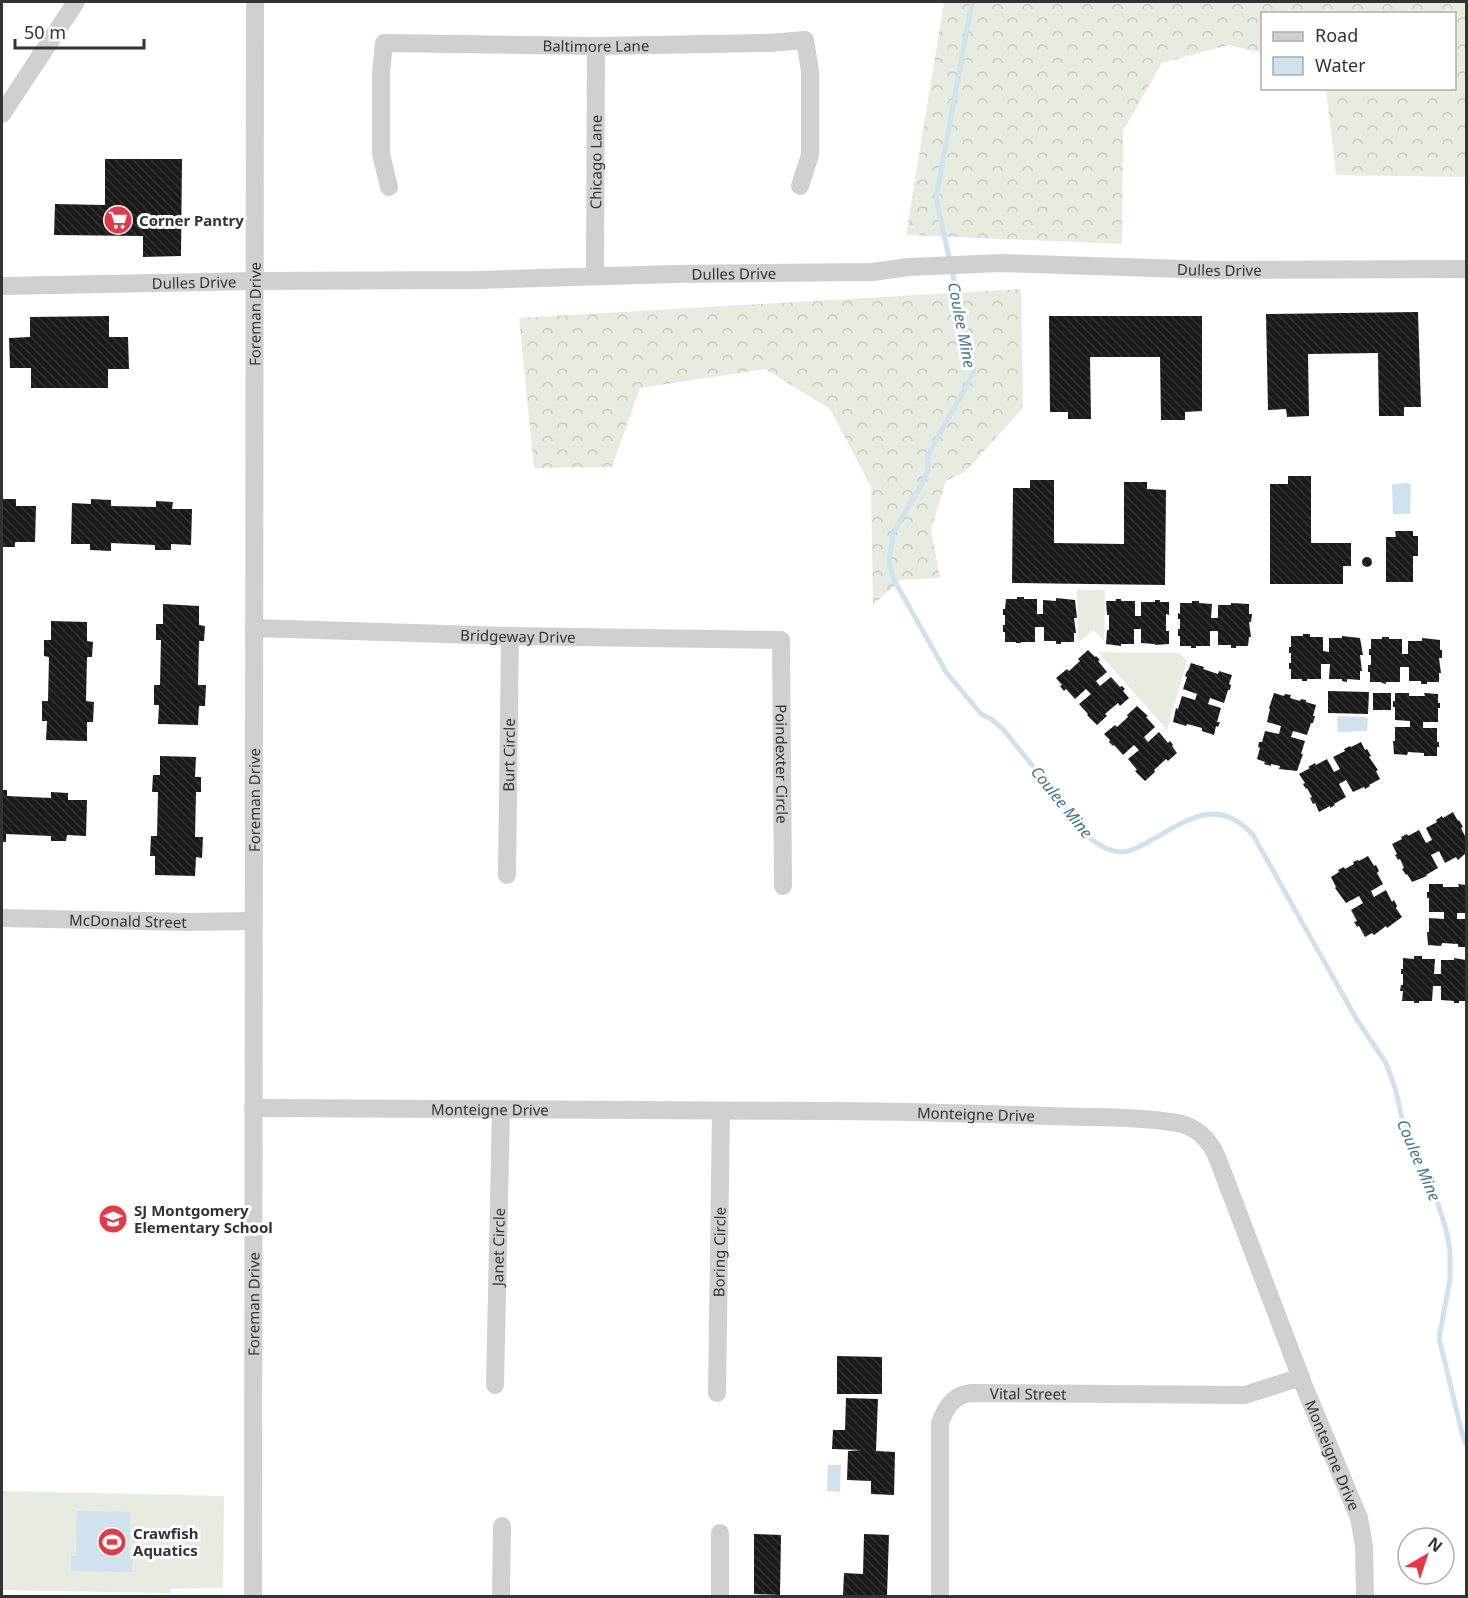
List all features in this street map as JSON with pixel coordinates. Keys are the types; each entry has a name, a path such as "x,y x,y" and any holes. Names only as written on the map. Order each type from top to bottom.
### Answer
{"street":[{"path":"2,114 76,2"},
{"name":"Foreman Drive","path":"253,1596 255,2"},
{"name":"Baltimore Lane","path":"389,187 381,154 381,74 384,44 596,46 769,43 805,40 810,71 810,155 800,186"},
{"name":"Chicago Lane","path":"595,276 596,46"},
{"name":"Dulles Drive","path":"2,286 872,272 909,267 1001,263 1214,270 1467,269"},
{"name":"Bridgeway Drive","path":"254,628 510,636 781,640"},
{"name":"Burt Circle","path":"507,874 510,636"},
{"name":"Poindexter Circle","path":"781,640 783,886"},
{"name":"McDonald Street","path":"2,918 253,921"},
{"name":"Monteigne Drive","path":"253,1108 897,1111 1118,1118 1189,1127 1206,1138 1217,1156 1301,1377 1359,1518 1364,1546 1365,1596"},
{"name":"Janet Circle","path":"495,1385 501,1109"},
{"name":"Boring Circle","path":"717,1393 721,1111"},
{"name":"Vital Street","path":"940,1596 940,1422 947,1406 955,1398 971,1393 1245,1395 1301,1377"},
{"path":"501,1596 502,1526"},
{"path":"720,1533 720,1596"}],"green space":[{"path":"944,2 1466,2 1466,177 1336,175 1326,90 1456,90 1456,12 1261,12 1261,53 1229,45 1162,63 1123,131 1122,244 906,235"},
{"path":"1021,289 1023,408 966,471 946,481 931,529 940,578 901,580 873,605 871,487 830,409 765,369 640,388 612,467 534,468 519,318"},
{"path":"1077,590 1105,590 1104,641 1094,630 1078,642"},
{"path":"1098,652 1179,653 1187,661 1167,730"},
{"name":"Crawfish Aquatics","path":"2,1491 224,1496 223,1588 171,1589 170,1593 2,1590"}],"water":[{"path":"1409,483 1411,485 1410,514 1394,514 1392,485"},
{"path":"1338,716 1366,717 1368,719 1367,731 1338,732"},
{"path":"828,1465 841,1465 840,1492 827,1491"},
{"path":"77,1511 130,1512 129,1557 133,1557 132,1572 71,1571 71,1556 76,1556"}],"building":[{"name":"Corner Pantry","path":"105,159 182,159 181,256 143,257 143,236 54,235 55,204 105,205"},
{"path":"1418,312 1421,407 1404,407 1404,416 1379,416 1378,353 1308,354 1309,416 1287,417 1286,409 1268,410 1266,314"},
{"path":"109,316 109,337 128,337 129,369 108,369 108,388 31,388 31,368 10,368 9,338 30,337 30,317"},
{"path":"1049,316 1202,316 1202,411 1185,412 1185,420 1161,420 1160,357 1090,357 1091,419 1068,419 1068,412 1050,412"},
{"path":"1288,476 1311,476 1311,543 1351,543 1351,566 1343,566 1343,584 1270,584 1270,484 1288,484"},
{"path":"1030,480 1054,480 1054,543 1124,544 1124,482 1147,482 1147,489 1166,490 1165,585 1012,583 1013,488 1030,488"},
{"path":"2,499 16,499 16,506 36,506 35,542 15,542 15,547 2,547"},
{"path":"91,499 111,500 111,506 156,507 156,501 173,502 172,509 192,509 191,545 171,544 171,550 155,550 155,545 111,543 111,551 90,550 90,544 71,544 72,503 91,504"},
{"path":"1395,531 1413,531 1413,536 1418,536 1418,556 1413,556 1413,582 1386,582 1386,537 1396,537"},
{"path":"1367,557 1372,562 1367,567 1362,562"},
{"path":"1017,597 1037,599 1037,614 1043,614 1043,600 1056,601 1056,598 1075,600 1077,618 1074,618 1076,633 1074,633 1074,642 1056,644 1056,641 1044,641 1044,627 1035,627 1035,642 1005,642 1003,609 1005,609 1006,599 1017,599"},
{"path":"1116,599 1135,601 1135,616 1141,616 1141,602 1160,600 1160,602 1169,602 1166,631 1169,631 1169,644 1141,643 1141,629 1134,629 1134,644 1121,644 1121,646 1106,644 1109,615 1107,615 1106,601 1116,601"},
{"path":"1192,601 1212,604 1211,618 1218,618 1218,605 1249,604 1249,614 1252,614 1251,622 1249,622 1251,637 1249,637 1248,646 1231,648 1231,645 1218,645 1218,631 1210,631 1210,646 1191,648 1191,646 1180,646 1178,613 1180,614 1180,603 1192,603"},
{"path":"163,604 199,606 199,625 205,626 204,641 199,641 198,685 206,685 205,706 199,706 198,725 158,724 159,705 154,705 154,685 160,685 161,640 156,640 156,624 163,624"},
{"path":"51,621 87,622 87,641 93,642 92,657 87,657 86,701 94,702 93,722 87,722 87,741 46,740 47,721 42,721 42,701 48,701 49,657 44,656 44,640 51,640"},
{"path":"1303,634 1310,634 1310,637 1323,637 1323,651 1329,652 1329,638 1342,638 1342,636 1360,638 1363,655 1360,655 1362,671 1360,671 1360,680 1347,679 1347,682 1342,679 1329,679 1330,664 1321,664 1321,679 1302,681 1302,679 1291,679 1289,647 1291,647 1291,636 1303,636"},
{"path":"1382,637 1402,639 1402,654 1408,654 1408,641 1422,641 1422,638 1440,640 1442,658 1439,658 1441,673 1439,673 1439,682 1421,684 1421,681 1409,681 1409,667 1400,667 1400,682 1386,682 1386,684 1370,682 1368,665 1371,665 1369,649 1371,649 1371,639 1382,639"},
{"path":"1088,650 1100,660 1098,661 1107,672 1096,681 1100,686 1111,677 1125,689 1123,691 1129,698 1120,706 1118,703 1105,714 1107,716 1097,725 1079,704 1091,694 1086,689 1075,699 1066,689 1064,691 1056,678 1067,669 1069,671"},
{"path":"1191,663 1218,674 1219,671 1232,675 1230,690 1228,690 1224,703 1210,698 1208,704 1221,708 1217,722 1220,722 1218,727 1216,726 1214,735 1202,731 1202,728 1173,722 1182,696 1195,700 1197,694 1183,689 1187,677 1185,676"},
{"path":"1328,691 1369,692 1368,714 1328,713"},
{"path":"1274,693 1284,696 1285,694 1291,695 1290,698 1306,700 1316,705 1313,723 1307,735 1293,731 1291,737 1305,741 1297,771 1279,769 1280,766 1264,764 1265,762 1257,759 1259,742 1262,742 1265,731 1279,734 1281,726 1267,722"},
{"path":"1373,693 1391,693 1391,710 1373,710"},
{"path":"1395,693 1409,693 1409,696 1425,696 1424,693 1438,694 1440,708 1438,708 1438,722 1423,722 1423,728 1437,728 1439,747 1437,747 1437,756 1408,752 1407,755 1394,754 1395,727 1410,727 1410,721 1395,720 1393,701 1395,701"},
{"path":"1137,706 1148,716 1146,717 1155,727 1144,737 1148,742 1159,732 1168,743 1170,741 1177,753 1168,761 1166,759 1145,781 1128,759 1139,750 1134,745 1123,755 1104,734 1115,725 1117,727"},
{"path":"1361,742 1371,756 1369,757 1378,770 1376,771 1380,779 1365,789 1364,787 1353,792 1346,780 1339,784 1346,797 1330,808 1330,806 1319,812 1299,774 1315,763 1316,765 1327,759 1334,772 1340,769 1333,757 1345,751 1344,749"},
{"path":"160,756 196,757 195,777 201,777 201,792 196,792 195,837 203,837 202,858 196,857 195,876 155,875 155,856 150,856 151,836 157,836 158,792 152,792 153,775 160,775"},
{"path":"2,790 7,790 7,796 51,798 51,792 68,793 68,800 87,800 86,836 67,835 66,841 51,841 51,836 6,834 6,842 2,842"},
{"path":"1453,812 1466,835 1466,853 1458,860 1456,857 1445,863 1439,851 1431,855 1438,868 1427,876 1412,882 1402,869 1404,868 1400,859 1398,860 1395,855 1397,854 1392,844 1402,839 1401,837 1419,830 1426,843 1432,840 1426,828 1442,816 1443,818"},
{"path":"1368,856 1374,866 1376,865 1379,871 1377,873 1383,884 1371,891 1374,897 1386,890 1402,917 1387,928 1386,926 1374,935 1372,933 1365,937 1354,922 1357,921 1351,910 1363,903 1359,896 1346,903 1335,888 1331,877 1339,872 1338,870 1344,867 1345,869 1354,864 1353,862"},
{"path":"1429,884 1443,884 1443,887 1466,885 1466,913 1457,913 1457,919 1466,919 1466,947 1442,943 1441,946 1428,945 1429,918 1444,919 1444,912 1429,912 1427,892 1429,892"},
{"path":"1414,956 1422,956 1422,959 1435,959 1434,974 1441,974 1441,960 1454,960 1454,958 1466,960 1466,1001 1454,1003 1454,1001 1441,1000 1441,986 1433,986 1432,1001 1414,1003 1414,1001 1402,1001 1403,991 1400,991 1403,985 1401,969 1403,969 1403,958 1414,959"},
{"path":"837,1356 882,1357 882,1394 837,1394"},
{"path":"846,1398 878,1399 876,1451 895,1452 894,1495 871,1494 871,1481 847,1480 848,1451 862,1450 832,1449 833,1430 845,1430"},
{"path":"754,1534 781,1535 780,1595 754,1594"},
{"path":"864,1534 889,1535 887,1596 843,1595 844,1573 863,1574"}],"waterway":[{"name":"Coulee Mine","path":"972,2 936,198 974,372 928,455 928,470 922,484 893,533 889,564 894,580 946,672 981,714 1003,729 1092,840 1114,851 1129,851 1188,820 1214,814 1227,816 1240,823 1253,835 1357,1020 1386,1063 1396,1091 1405,1133 1418,1168 1438,1204 1450,1250 1450,1279 1439,1338 1466,1444"}],"place":[{"name":"Corner Pantry","path":"118,220"},
{"name":"SJ Montgomery Elementary School","path":"113,1219"},
{"name":"Crawfish Aquatics","path":"112,1542"}]}
